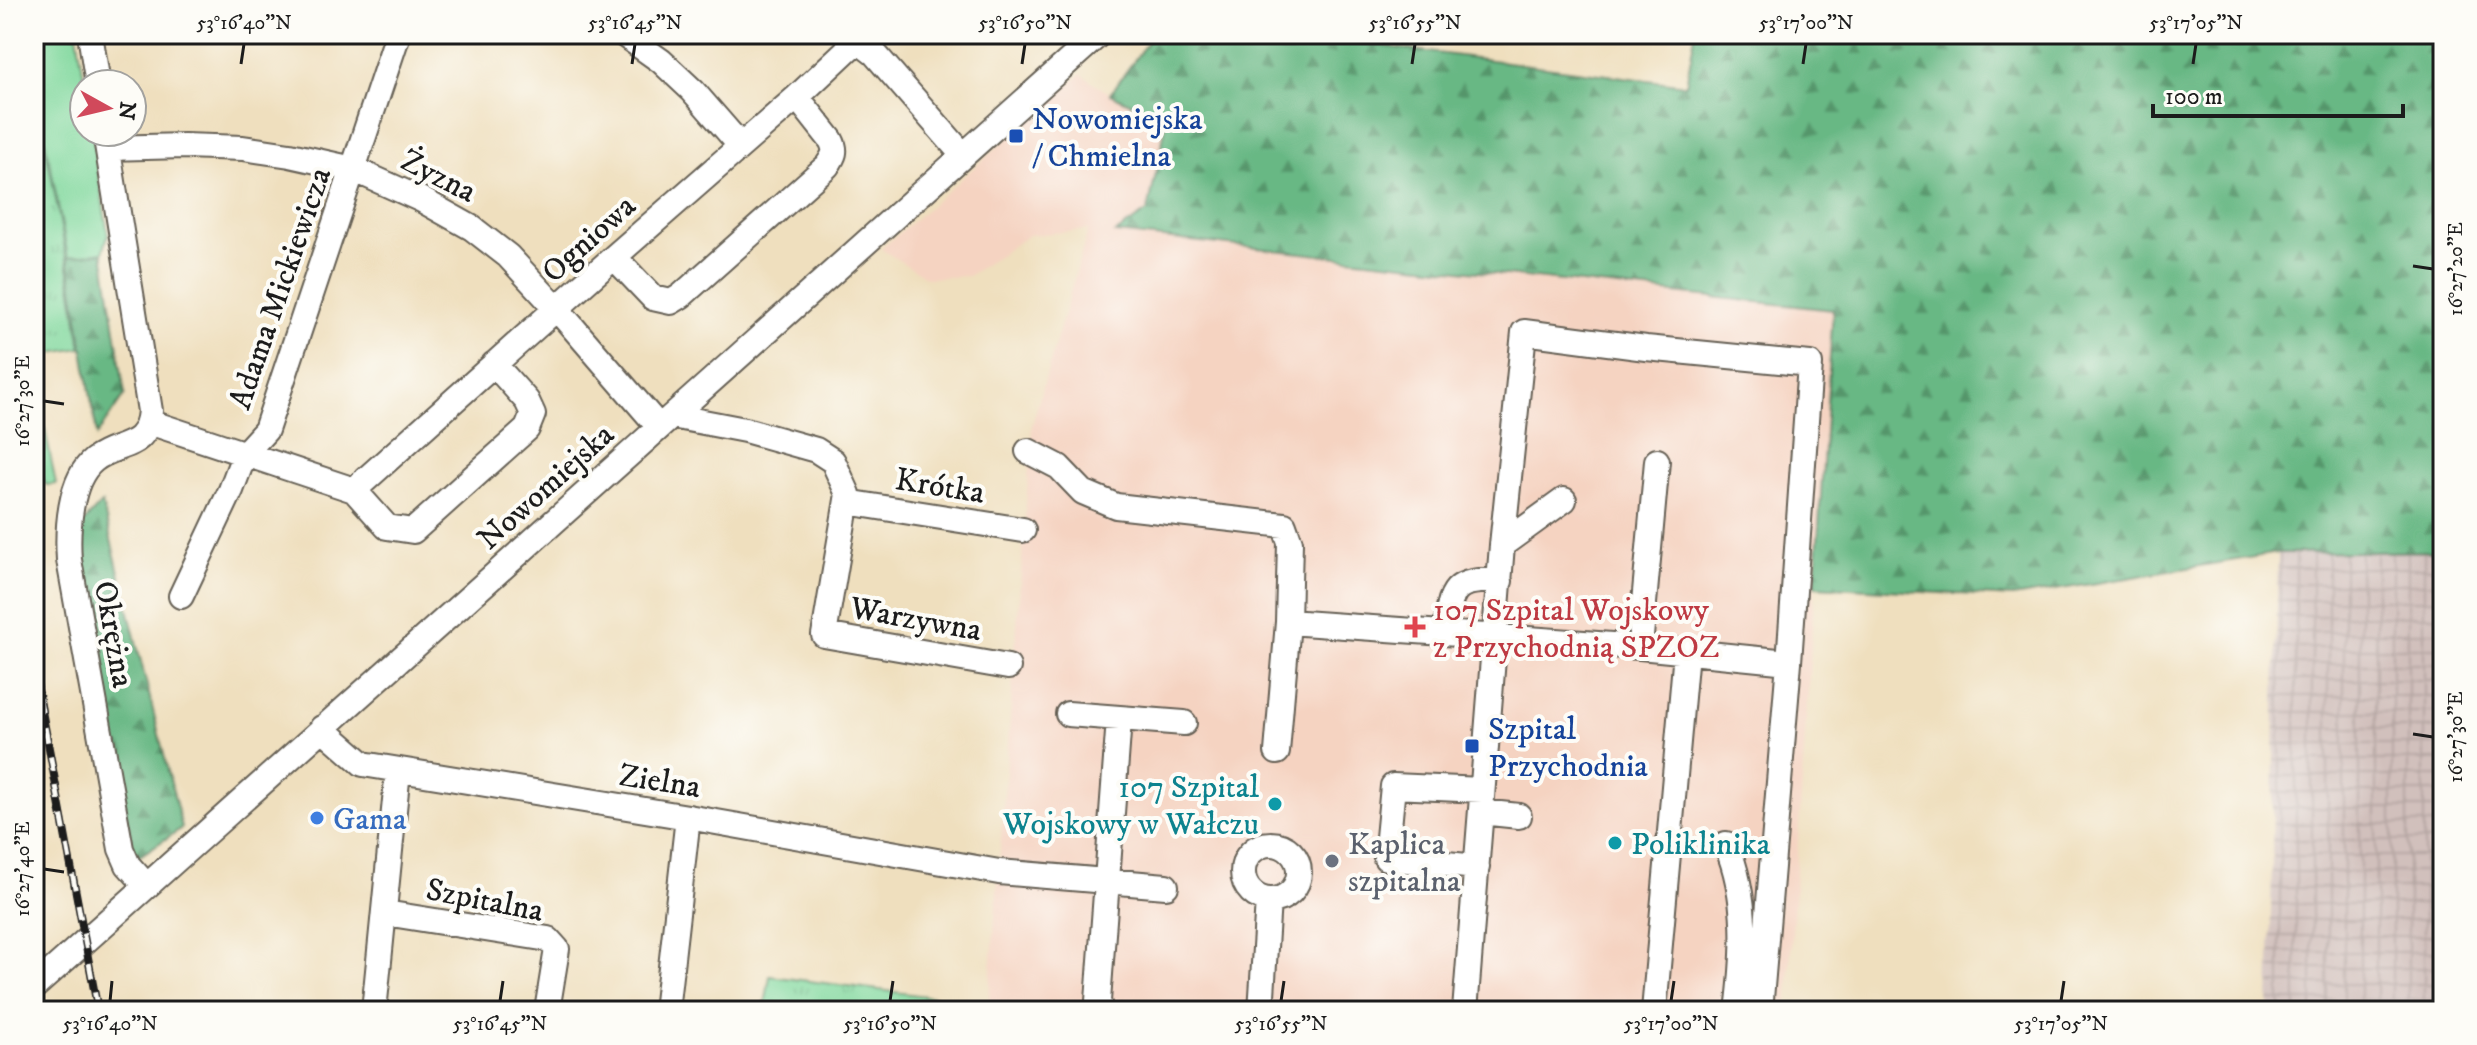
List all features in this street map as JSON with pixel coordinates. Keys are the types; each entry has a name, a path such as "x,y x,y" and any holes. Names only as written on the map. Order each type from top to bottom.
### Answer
{"street":[{"path":"90,34 95,68"},
{"name":"Adama Mickiewicza","path":"181,596 245,453 266,430 398,34"},
{"path":"623,34 661,61 740,145"},
{"name":"Nowomiejska","path":"34,987 1099,34"},
{"path":"857,36 963,155"},
{"name":"Ogniowa","path":"354,490 797,97 857,36"},
{"path":"614,257 653,298 671,302 681,296 827,166 835,154 831,140 797,97"},
{"name":"Żyzna","path":"148,143 243,148 290,155 353,169 422,200 472,228 508,256 666,421"},
{"path":"108,148 149,422 354,490 387,527 413,531 527,429 533,414 527,401 494,364"},
{"path":"1465,1011 1502,545 1524,332 1810,364 1760,1011"},
{"name":"Warzywna","path":"666,421 745,430 816,450 833,461 848,494 824,635 1008,667"},
{"name":"Okrężna","path":"146,885 128,865 121,849 67,541 70,506 86,469 95,459 135,442 149,422"},
{"path":"1028,451 1059,467 1083,492 1116,506 1284,525 1290,542 1288,622 1277,752"},
{"path":"1640,647 1657,461"},
{"path":"1502,545 1564,500"},
{"name":"Krótka","path":"847,502 1023,530"},
{"path":"1446,633 1448,606 1462,583 1500,581"},
{"path":"1288,622 1640,647 1789,662"},
{"path":"1654,1011 1686,652"},
{"path":"1068,714 1184,723"},
{"path":"1101,1011 1098,1001 1119,719"},
{"name":"Zielna","path":"322,728 363,764 999,872 1166,886"},
{"path":"374,1011 398,770"},
{"path":"1477,867 1386,858 1393,786 1481,801 1519,816"},
{"path":"666,1011 688,817"},
{"path":"1726,844 1733,862 1745,927 1745,960 1738,1011"},
{"path":"1261,1011 1268,900"},
{"name":"Szpitalna","path":"385,913 548,939 557,949 547,1011"}],"shaded area":[{"name":"107 Szpital Wojskowy z Przychodnią SPZOZ","path":"1081,74 1110,94 1168,120 1148,211 1117,233 1833,310 1787,1011 988,1011 1032,425 1088,230 1029,235 968,276 927,278 881,249"},
{"path":"2443,551 2443,1011 2269,1011 2278,553"}],"green space":[{"path":"34,34 77,34 82,68 68,68 68,148 94,148 108,235 103,252 68,257 34,96"},
{"path":"1153,34 1288,34 1686,85 1695,34 2443,34 2443,551 2278,553 2013,597 1815,586 1833,310 1116,233 1148,211 1167,120 1110,94"},
{"path":"34,96 60,222 81,348 34,356"},
{"path":"103,252 125,394 97,435 68,257"},
{"path":"34,379 56,484 46,485 37,459"},
{"path":"102,503 182,828 135,859 70,532"},
{"path":"770,976 989,1004 988,1011 764,1011"}],"railway":[{"path":"34,668 98,1011"}],"place":[{"name":"Nowomiejska / Chmielna","path":"1016,136"},
{"name":"107 Szpital Wojskowy z Przychodnią SPZOZ","path":"1415,627"},
{"name":"Szpital Przychodnia","path":"1472,746"},
{"name":"107 Szpital Wojskowy w Wałczu","path":"1275,804"},
{"name":"Gama","path":"317,818"},
{"name":"Poliklinika","path":"1615,843"},
{"name":"Kaplica szpitalna","path":"1332,861"}]}
